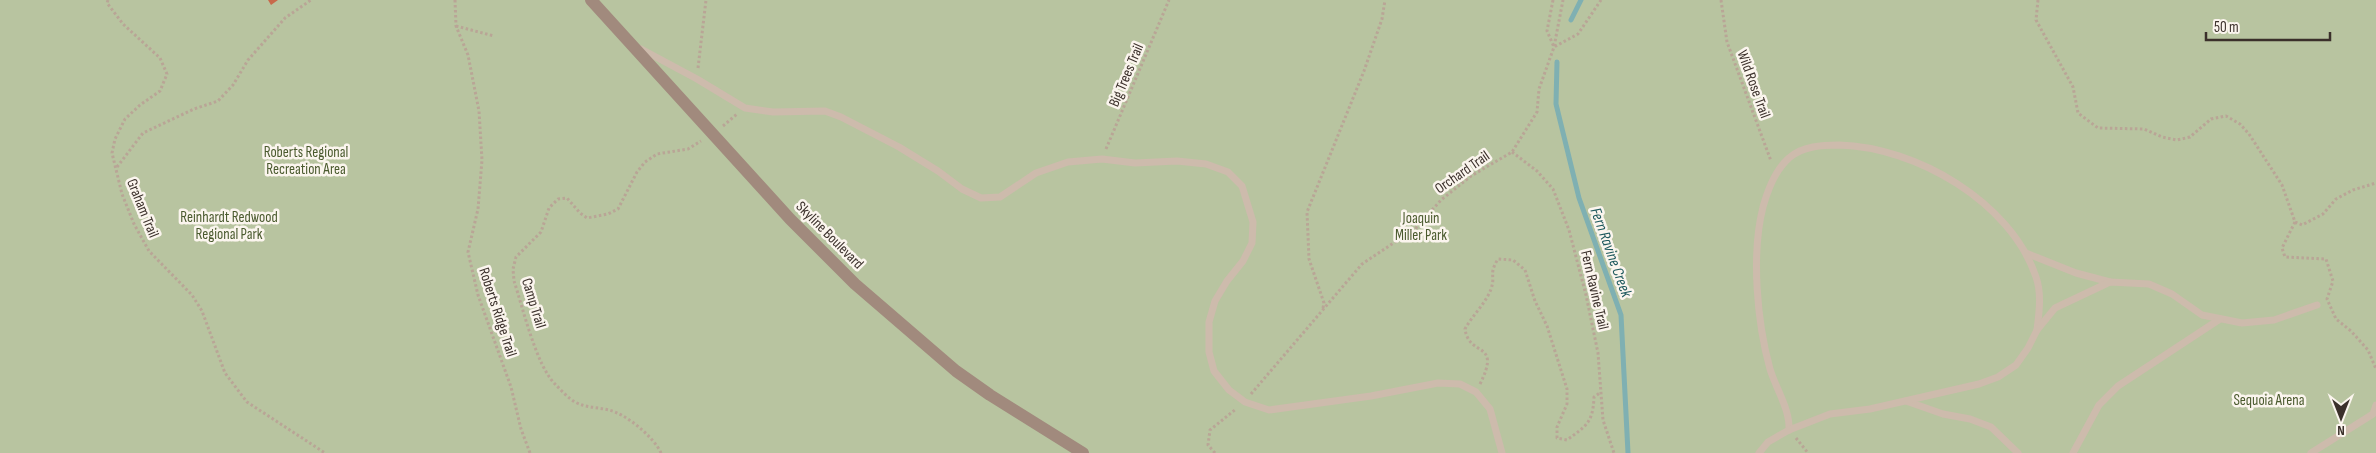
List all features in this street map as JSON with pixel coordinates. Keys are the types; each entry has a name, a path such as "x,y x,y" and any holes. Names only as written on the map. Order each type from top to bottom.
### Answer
{"main road":[{"name":"Skyline Boulevard","path":"591,0 823,252 925,346 990,395 1083,453"}],"lane":[{"path":"632,45 697,79 745,108 773,112 825,112 841,117 899,147 938,171 962,189 981,198 1000,197 1036,173 1068,162 1102,159 1135,163 1177,161 1206,164 1228,172 1242,186 1253,222 1252,243 1243,261 1227,281 1215,301 1210,322 1209,352 1214,372 1229,390 1245,402 1269,410 1371,396 1438,383 1460,384 1476,392 1490,409 1502,453"},
{"path":"1789,430 1790,418 1774,381 1764,347 1757,302 1759,233 1763,208 1776,173 1790,156 1818,145 1860,146 1903,157 1930,167 1969,192 2001,220 2026,253 2037,279 2040,301 2037,330"},
{"path":"2026,253 2076,273 2110,282 2149,284 2172,294 2202,315 2242,323 2274,320 2317,305"},
{"path":"1759,453 1768,442 1789,430 1830,414 1870,409 1979,384 1998,377 2016,365 2028,348 2037,330 2055,308 2110,282"},
{"path":"2073,453 2099,405 2118,386 2220,319"},
{"path":"1905,401 1943,414 1970,418 1991,426 2018,453"},
{"path":"2311,453 2373,414 2376,405"}],"path":[{"name":"Graham Trail","path":"108,0 107,3 123,24 160,58 166,74 160,91 140,105 125,119 115,139 112,152 122,194 142,237 149,251 192,295 202,312 225,373 247,402 325,453"},
{"path":"116,167 143,133 218,100 233,85 248,60 284,18 311,0"},
{"name":"Roberts Ridge Trail","path":"455,0 456,26 468,55 479,111 482,160 478,209 468,252 478,295 511,387 521,429 530,453"},
{"path":"697,79 706,0"},
{"name":"Big Trees Trail","path":"1102,159 1169,0"},
{"path":"1323,308 1324,303 1310,259 1308,212 1364,71 1382,19 1385,0"},
{"path":"1553,0 1547,32 1554,47"},
{"path":"1554,47 1562,0"},
{"path":"1554,47 1578,34 1601,0"},
{"name":"Wild Rose Trail","path":"1721,0 1727,42 1776,173"},
{"path":"2038,0 2036,20 2072,87 2078,113 2098,128 2144,129 2162,137 2177,140 2190,137 2211,119 2226,116 2240,124 2249,134 2282,185 2295,222 2282,248 2285,257 2326,259 2333,281 2327,299 2336,319 2351,331 2368,350 2376,369"},
{"path":"456,26 494,36"},
{"name":"Orchard Trail","path":"1215,453 1208,445 1210,430 1245,402 1362,264 1416,228 1440,200 1471,176 1512,152 1537,112 1539,89 1554,47"},
{"name":"Camp Trail","path":"661,453 657,444 636,425 611,411 586,406 574,401 554,383 543,368 514,281 513,269 516,258 541,232 550,208 558,199 567,198 587,218 608,214 618,209 645,162 657,154 688,149 714,134 745,108"},
{"name":"Fern Ravine Trail","path":"1512,152 1537,171 1553,189 1569,230 1596,343 1603,420 1614,453"},
{"path":"2295,222 2302,225 2323,214 2336,199 2353,190 2376,183"},
{"path":"1476,392 1488,360 1486,352 1473,346 1466,338 1465,329 1491,290 1493,282 1492,269 1498,259 1513,260 1525,270 1535,301 1547,326 1567,389 1567,404 1557,427 1557,438 1567,440 1586,426 1593,416 1594,397 1601,392"},
{"path":"1789,430 1808,453"}],"green space":[{"name":"Joaquin Miller Park","path":"0,0 2376,0 2376,453 0,453"}],"building":[{"path":"268,0 278,0 271,5"}],"waterway":[{"name":"Fern Ravine Creek","path":"1571,20 1581,0"},
{"name":"Fern Ravine Creek","path":"1557,62 1556,104 1579,198 1621,315 1628,453"}],"park label":[{"name":"Roberts Regional Recreation Area","path":"306,160"},
{"name":"Reinhardt Redwood Regional Park","path":"229,226"},
{"name":"Sequoia Arena","path":"2269,400"}]}
